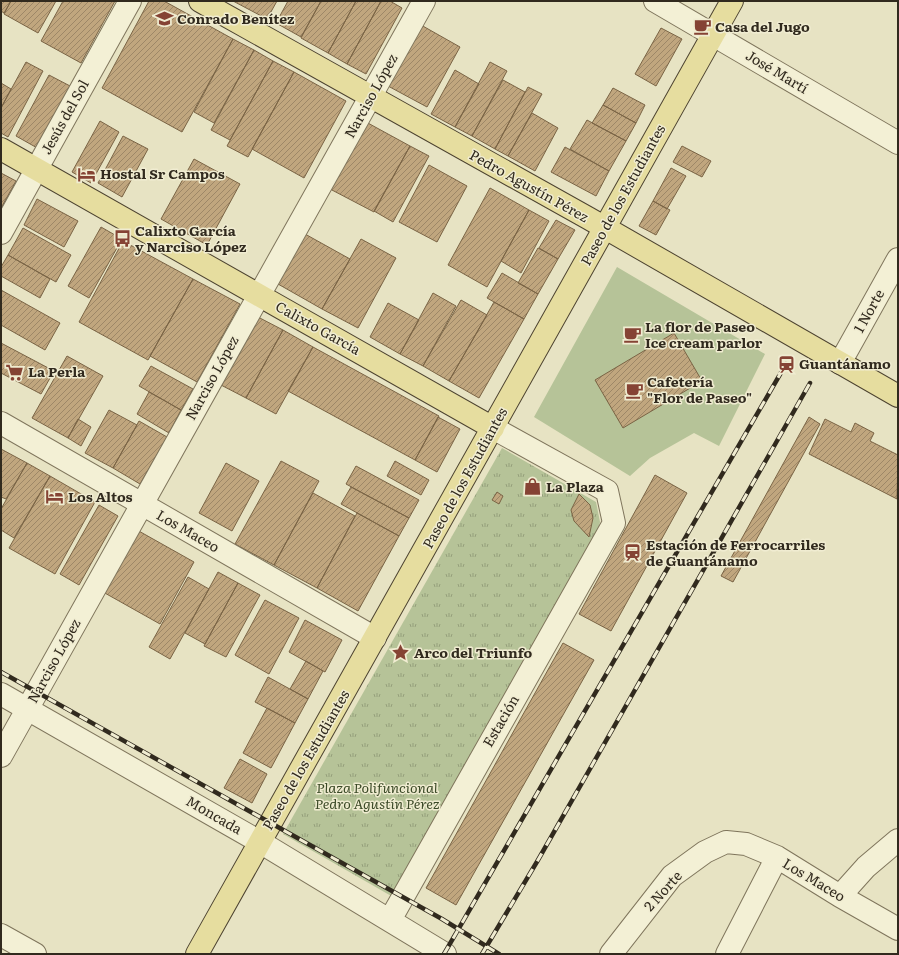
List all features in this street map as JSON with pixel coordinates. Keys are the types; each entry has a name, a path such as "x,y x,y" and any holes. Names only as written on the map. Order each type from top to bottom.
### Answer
{"main road":[{"name":"Pedro Agustín Pérez","path":"200,1 604,228 898,396"},
{"name":"Paseo de los Estudiantes","path":"197,954 732,1"},
{"name":"Calixto García","path":"1,149 493,428"}],"street":[{"name":"Jesús del Sol","path":"1,233 130,1"},
{"name":"Narciso López","path":"1,756 424,1"},
{"name":"José Martí","path":"655,1 714,34 898,144"},
{"name":"1 Norte","path":"840,364 898,259"},
{"name":"Los Maceo","path":"1,423 375,638"},
{"name":"Calixto García","path":"493,428 607,491 614,524"},
{"name":"Estación","path":"390,920 614,524"},
{"name":"Moncada","path":"1,694 260,842 445,954"},
{"path":"840,896 866,867 898,840"},
{"name":"Los Maceo","path":"726,842 746,844 777,857 840,896 898,929"},
{"name":"2 Norte","path":"611,954 672,876 705,852 726,842"},
{"path":"727,954 777,857"},
{"path":"1,935 35,954"}],"green space":[{"path":"617,267 765,354 719,446 694,433 650,458 630,476 534,417"},
{"name":"Plaza Polifuncional Pedro Agustín Pérez","path":"502,448 596,502 600,522 596,539 393,897 283,834"}],"building":[{"path":"1,1 11,1 4,13 1,11"},
{"path":"11,1 56,1 38,33 4,14"},
{"path":"63,1 115,1 81,63 41,41"},
{"path":"149,1 164,1 233,39 182,132 102,88"},
{"path":"233,1 277,1 267,19"},
{"path":"288,1 321,1 301,37 276,23"},
{"path":"321,1 356,1 328,53 301,38"},
{"path":"356,1 381,1 347,64 328,53"},
{"path":"381,1 390,1 402,8 366,74 347,64"},
{"path":"421,25 460,47 427,107 388,86"},
{"path":"661,28 682,39 656,86 635,74"},
{"path":"233,39 254,50 214,123 194,112"},
{"path":"254,50 273,61 230,140 211,130"},
{"path":"273,61 294,72 248,157 227,146"},
{"path":"26,62 43,71 8,137 1,133 1,108"},
{"path":"490,62 507,71 472,136 455,127"},
{"path":"455,70 479,84 455,127 431,114"},
{"path":"294,72 346,101 304,178 252,149"},
{"path":"49,75 72,87 39,149 16,136"},
{"path":"503,80 525,92 495,149 472,136"},
{"path":"1,83 11,89 1,108"},
{"path":"528,87 542,94 508,156 495,149"},
{"path":"613,88 645,105 636,123 603,105"},
{"path":"603,105 636,123 626,141 592,123"},
{"path":"532,113 558,128 535,171 508,156"},
{"path":"587,120 626,141 609,171 570,149"},
{"path":"100,121 119,132 91,183 72,172"},
{"path":"366,122 410,146 374,212 330,189"},
{"path":"123,136 148,149 122,197 98,183"},
{"path":"410,146 429,156 393,222 374,211"},
{"path":"682,146 711,161 702,177 673,162"},
{"path":"565,147 609,171 596,196 551,172"},
{"path":"194,159 240,184 207,245 161,219"},
{"path":"429,165 467,186 437,242 399,222"},
{"path":"671,168 686,176 667,209 653,201"},
{"path":"1,173 16,181 1,208"},
{"path":"490,188 529,210 487,287 448,265"},
{"path":"37,199 78,221 64,247 24,225"},
{"path":"653,201 670,210 656,235 639,226"},
{"path":"529,210 549,221 521,273 501,261"},
{"path":"556,220 575,230 558,259 539,248"},
{"path":"101,227 122,239 89,298 68,286"},
{"path":"23,228 71,255 56,282 8,255"},
{"path":"305,234 350,259 322,309 278,284"},
{"path":"361,239 396,258 358,328 322,309"},
{"path":"123,241 193,279 148,360 79,322"},
{"path":"538,248 558,259 538,294 518,283"},
{"path":"8,255 50,279 40,298 1,276 1,267"},
{"path":"502,273 538,294 524,319 487,298"},
{"path":"193,279 240,304 197,382 150,356"},
{"path":"1,290 60,323 45,350 1,325"},
{"path":"433,293 456,306 423,366 400,354"},
{"path":"461,300 487,315 449,381 423,366"},
{"path":"494,302 524,319 479,398 449,381"},
{"path":"388,303 419,320 400,354 370,337"},
{"path":"256,316 283,330 246,398 219,384"},
{"path":"283,330 313,347 276,414 246,398"},
{"path":"674,333 702,381 623,428 595,380"},
{"path":"1,343 54,371 41,394 1,373"},
{"path":"313,347 439,416 415,460 288,391"},
{"path":"67,356 103,376 68,438 32,418"},
{"path":"151,366 193,389 181,410 139,386"},
{"path":"149,392 181,410 169,433 137,414"},
{"path":"109,410 137,425 113,468 85,453"},
{"path":"438,417 460,429 437,472 415,460"},
{"path":"809,417 820,424 733,582 721,576"},
{"path":"78,419 91,427 81,446 68,438"},
{"path":"825,419 851,432 855,423 874,433 870,441 898,455 897,499 809,454"},
{"path":"139,421 167,437 140,484 113,468"},
{"path":"1,449 27,463 6,499 1,497"},
{"path":"281,461 319,481 274,565 235,544"},
{"path":"395,461 429,480 421,495 387,476"},
{"path":"27,463 50,476 14,538 1,530 1,509"},
{"path":"226,463 259,481 232,531 199,513"},
{"path":"356,466 419,500 409,518 346,484"},
{"name":"Estación de Ferrocarriles de Guantánamo","path":"655,475 687,493 611,631 579,614"},
{"path":"50,476 95,502 55,574 9,548"},
{"path":"351,487 409,518 399,536 341,504"},
{"path":"497,492 503,496 499,504 492,500"},
{"path":"313,493 355,516 317,588 274,565"},
{"path":"579,494 590,505 593,518 589,537 574,521 571,510"},
{"path":"99,505 118,516 79,585 60,574"},
{"path":"357,513 399,536 358,611 317,588"},
{"path":"137,530 194,562 160,624 103,592"},
{"path":"218,572 238,583 205,644 185,633"},
{"path":"188,577 209,589 170,659 149,647"},
{"path":"238,583 260,595 226,657 204,646"},
{"path":"265,600 299,618 269,674 235,655"},
{"path":"305,620 342,640 325,672 289,652"},
{"path":"563,643 594,660 456,905 426,888"},
{"path":"306,661 323,671 308,699 290,689"},
{"path":"268,677 308,699 295,723 255,702"},
{"path":"267,708 295,723 271,768 243,753"},
{"path":"240,759 267,774 252,803 224,788"}],"railway":[{"path":"444,954 786,364"},
{"path":"482,954 538,860 810,383"},
{"path":"1,672 442,919 499,954"}],"place":[{"name":"Conrado Benítez","path":"164,19"},
{"name":"Casa del Jugo","path":"702,27"},
{"name":"Hostal Sr Campos","path":"87,174"},
{"name":"Calixto García y Narciso López","path":"122,239"},
{"name":"La flor de Paseo Ice cream parlor","path":"632,335"},
{"name":"Guantánamo","path":"786,364"},
{"name":"La Perla","path":"15,372"},
{"name":"Cafetería \"Flor de Paseo\"","path":"634,390"},
{"name":"La Plaza","path":"533,487"},
{"name":"Los Altos","path":"55,497"},
{"name":"Estación de Ferrocarriles de Guantánamo","path":"633,553"},
{"name":"Arco del Triunfo","path":"401,653"}]}
